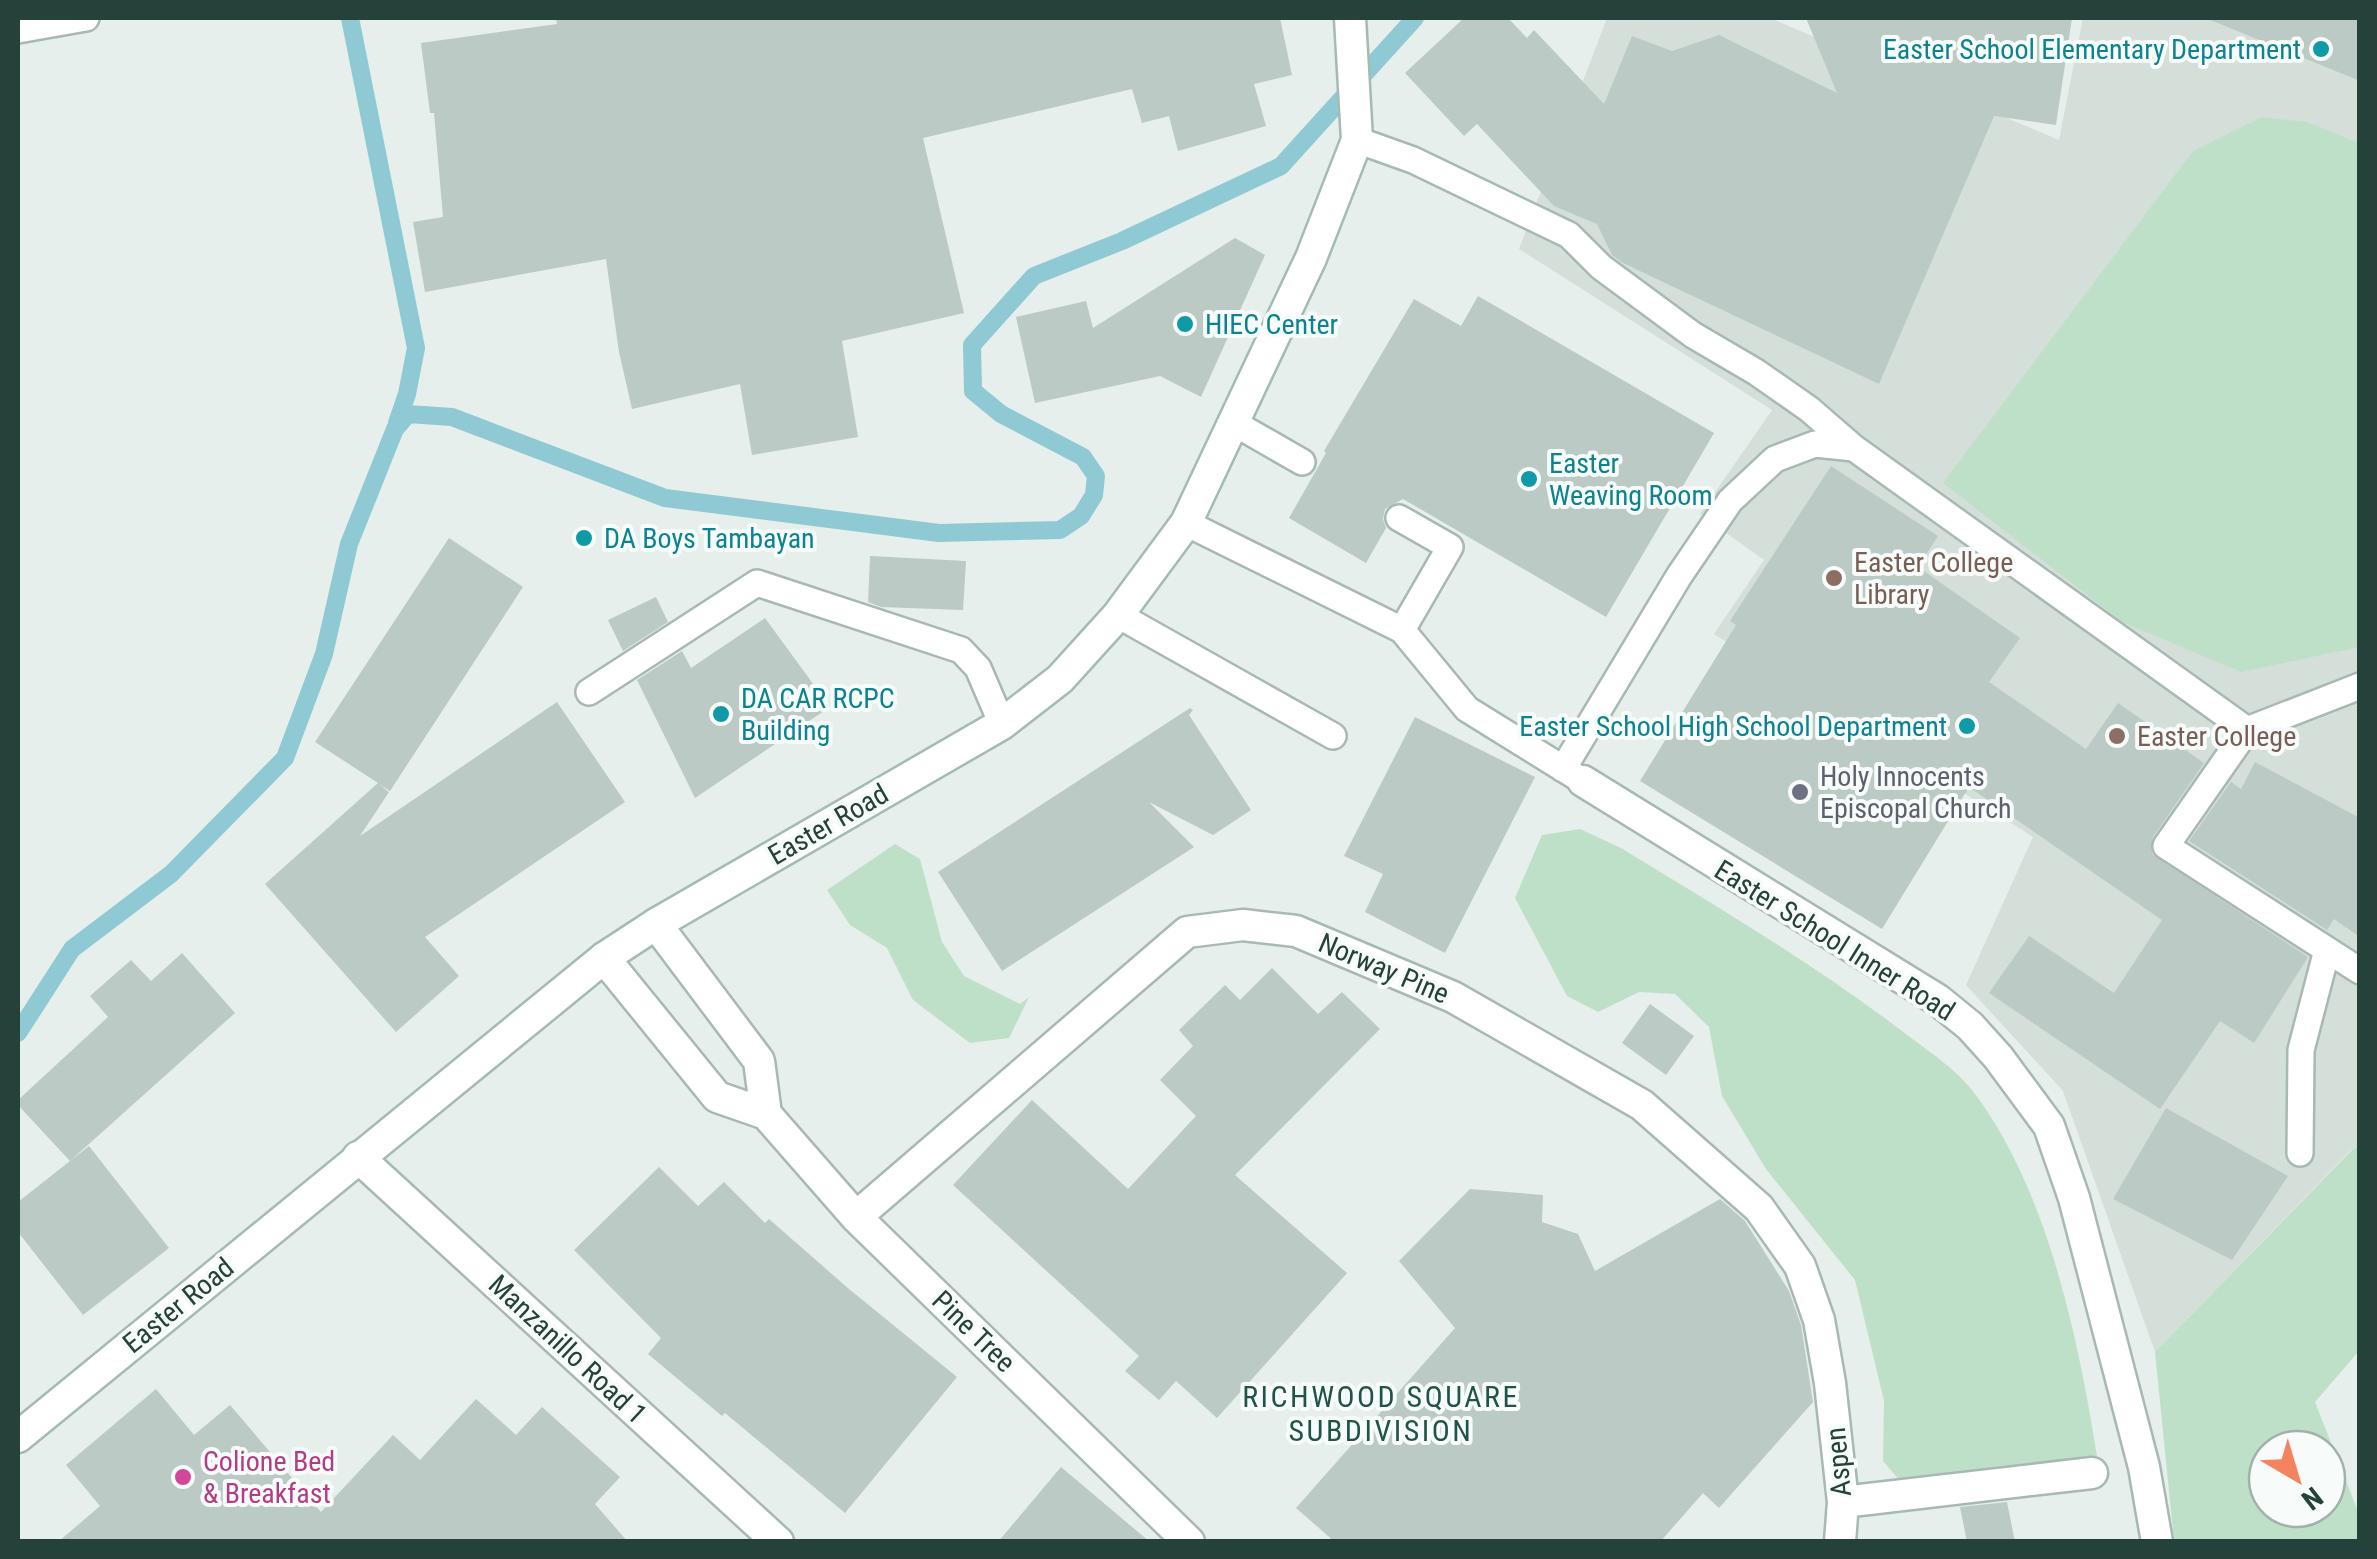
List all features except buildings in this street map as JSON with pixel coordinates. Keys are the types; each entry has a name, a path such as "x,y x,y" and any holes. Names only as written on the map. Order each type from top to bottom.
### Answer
{"street":[{"name":"Easter Road","path":"18,1437 604,958 1002,724 1060,679 1118,615 1186,523 1311,258 1356,124 1350,18"},
{"name":"Easter School Inner Road","path":"1573,775 1938,1000 1970,1026 1998,1057 2049,1126 2074,1198 2144,1467 2157,1542"},
{"path":"656,924 758,1060 766,1114"},
{"name":"Norway Pine","path":"856,1217 1187,932 1243,925 1296,931 1454,997 1642,1105 1758,1208 1800,1266 1820,1320 1830,1383"},
{"name":"Pine Tree","path":"604,958 718,1097 766,1114 856,1217 1189,1542"},
{"name":"Manzanillo Road 1","path":"358,1157 778,1542"},
{"name":"Aspen","path":"1830,1383 1842,1502 1840,1542"},
{"path":"1842,1502 2092,1473"}],"lane":[{"path":"18,30 86,18"},
{"path":"1356,124 1413,160 1569,235 1602,266 1693,335 1796,400 1854,448 2248,730"},
{"path":"1234,423 1302,462"},
{"path":"1573,775 1680,576 1730,501 1775,459 1814,444 1854,448"},
{"path":"1186,523 1402,630 1450,547 1399,518"},
{"path":"590,692 757,583 962,650 978,668 1002,724"},
{"path":"1118,615 1333,736"},
{"name":"Easter School Inner Road","path":"1402,630 1466,709 1573,775"},
{"path":"2360,686 2248,730 2166,846 2360,971"},
{"path":"2300,1153 2301,1050 2327,950"}],"shaded area":[{"name":"Easter College","path":"1607,18 1770,18 2059,140 2083,18 2359,18 2359,1147 2352,1149 2155,1352 2063,1091 1966,985 2033,837 1714,634 1764,560 1700,514 1772,410 1519,249"}],"green space":[{"path":"2262,117 2307,122 2359,143 2360,647 2241,672 2122,622 1943,483 2193,151"},
{"path":"1580,829 1621,848 1799,959 1930,1052 1972,1090 1998,1129 2040,1219 2070,1317 2098,1462 1907,1489 1883,1461 1884,1401 1855,1280 1766,1169 1722,1096 1709,1027 1675,994 1639,992 1598,1012 1567,996 1515,898 1542,835"},
{"path":"895,844 920,859 942,942 964,976 1020,1004 1029,997 1009,1038 970,1043 913,1000 887,948 850,925 827,890"},
{"path":"2359,1147 2359,1351 2315,1402 2326,1429 2247,1429 2247,1529 2347,1529 2347,1483 2359,1514 2359,1541 2174,1541 2155,1352"}],"waterway":[{"path":"350,18 416,348 397,423"},
{"path":"18,1033 72,949 171,874 285,758 324,654 349,544 395,429 408,414 452,417 665,498 939,533 1060,530 1081,516 1094,495 1096,476 1083,457 1001,414 973,391 972,345 1034,276 1122,241 1281,166 1415,18"}],"place":[{"name":"Easter School Elementary Department","path":"2321,49"},
{"name":"HIEC Center","path":"1185,324"},
{"name":"Easter Weaving Room","path":"1529,479"},
{"name":"DA Boys Tambayan","path":"584,538"},
{"name":"Easter College Library","path":"1834,578"},
{"name":"DA CAR RCPC Building","path":"721,714"},
{"name":"Easter School High School Department","path":"1967,726"},
{"name":"Easter College","path":"2117,736"},
{"name":"Holy Innocents Episcopal Church","path":"1800,792"},
{"name":"Colione Bed & Breakfast","path":"183,1477"}],"district":[{"name":"RICHWOOD SQUARE SUBDIVISION","path":"1381,1414"}]}
